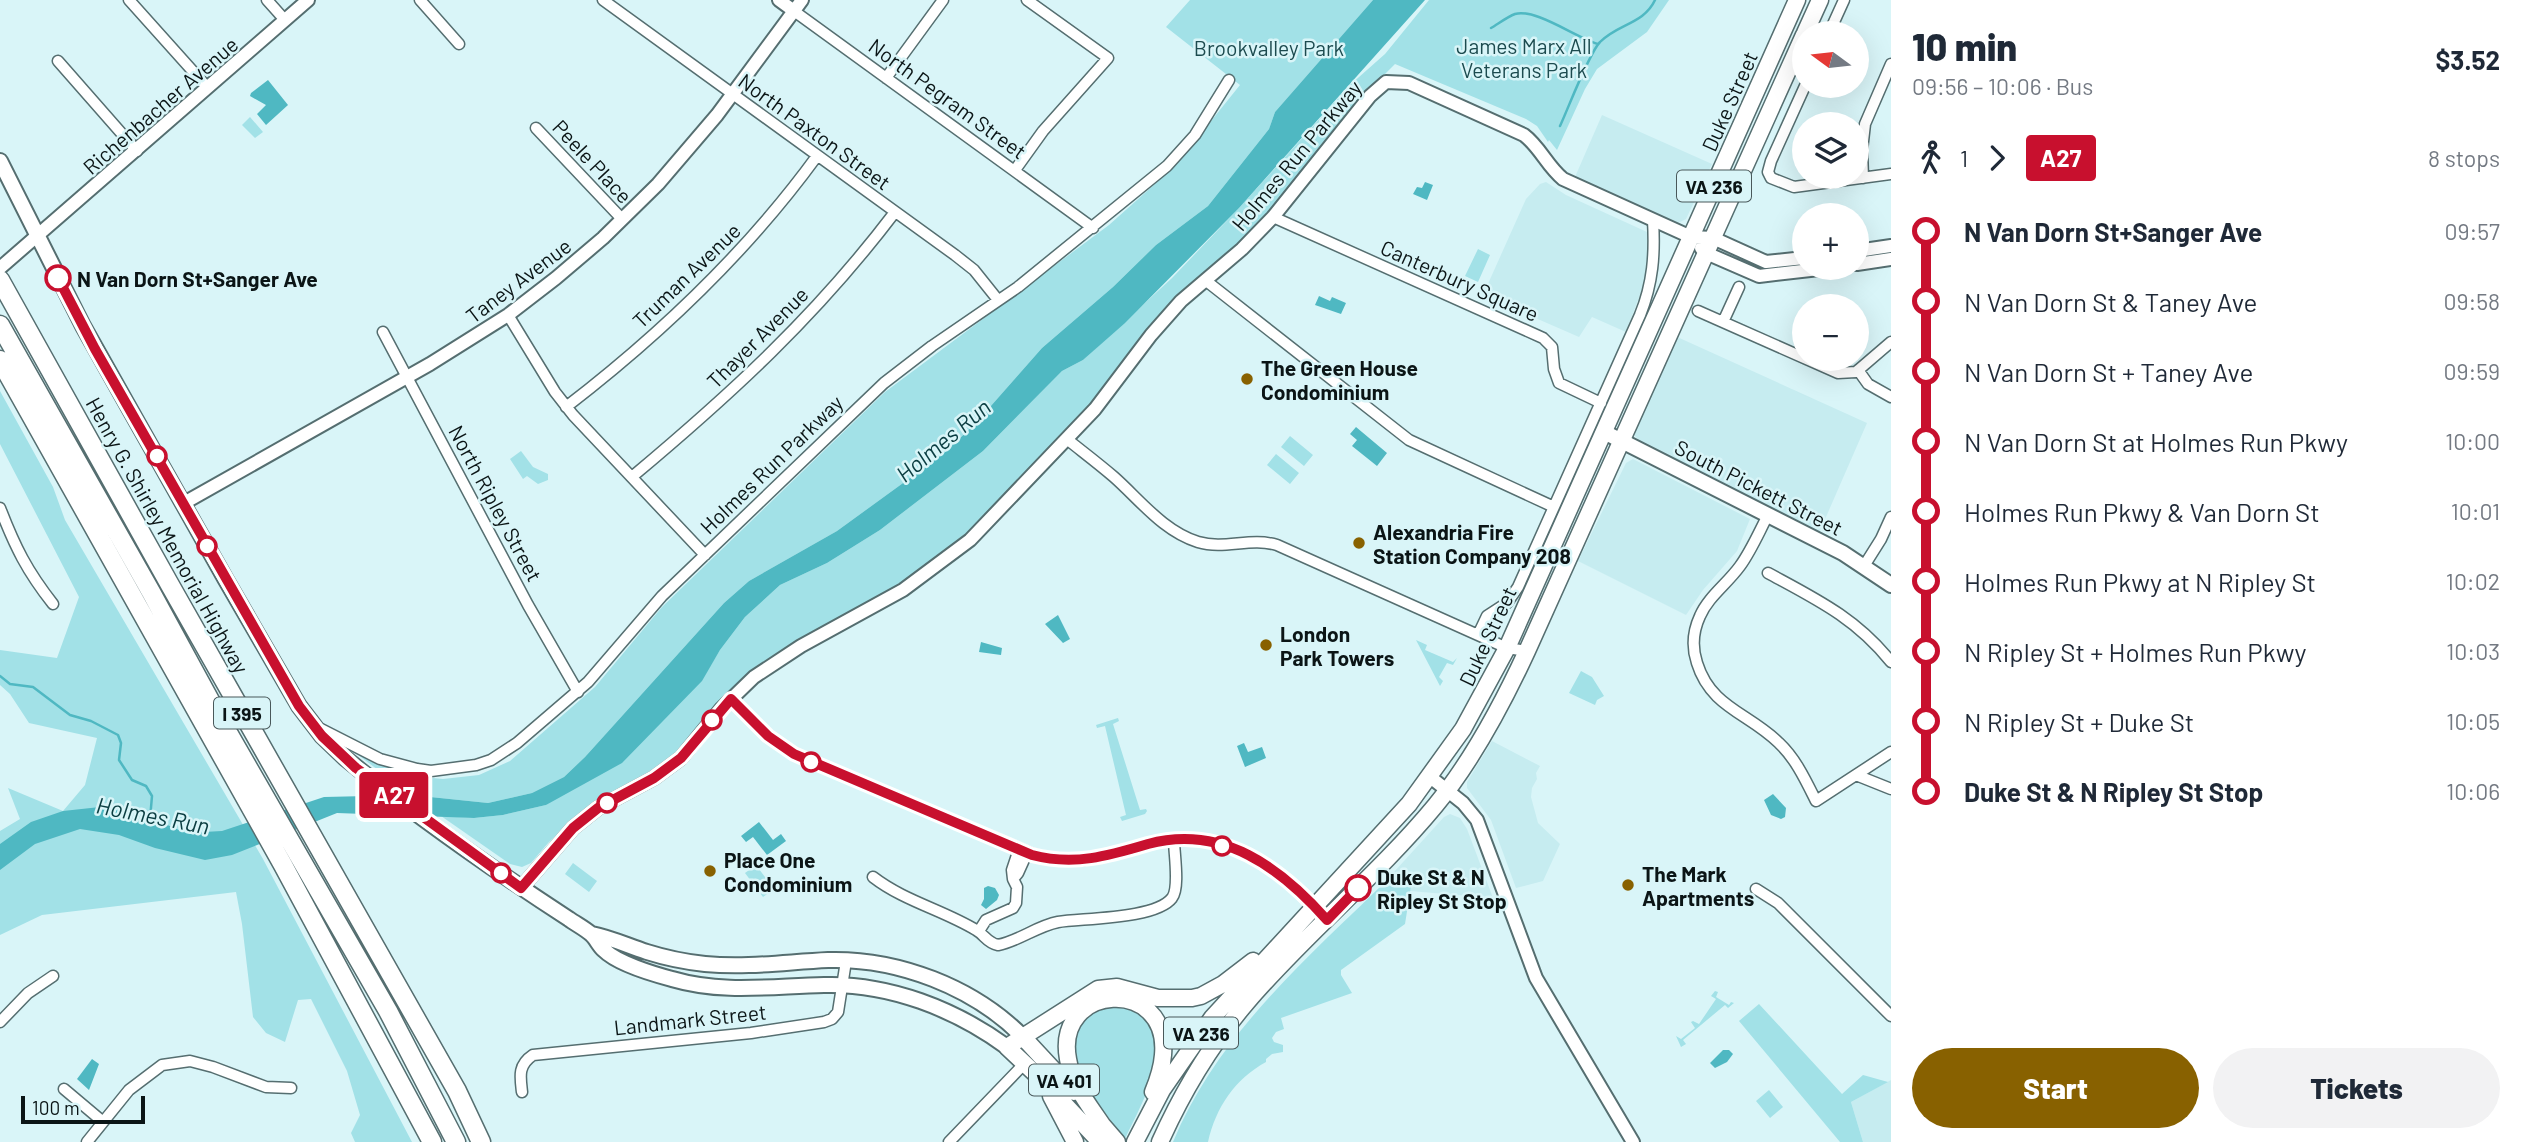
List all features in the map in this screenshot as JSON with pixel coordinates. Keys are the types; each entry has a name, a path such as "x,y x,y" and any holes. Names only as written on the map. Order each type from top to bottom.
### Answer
{"highway":[{"name":"Henry G. Shirley Memorial Highway","path":"1,277 170,585 457,1091 481,1142"},
{"path":"0,325 152,592 219,717 388,1011 456,1142"},
{"name":"I 395","path":"0,360 283,865 432,1142"}],"main road":[{"name":"Duke Street","path":"1136,1139 1162,1090 1192,1044 1224,1003 1391,825 1463,729 1507,648 1797,0"},
{"name":"Duke Street","path":"1811,21 1820,0"},
{"name":"Duke Street","path":"1160,1142 1192,1082 1239,1012 1401,844 1447,789 1489,726 1525,657 1792,63"},
{"name":"VA 401","path":"0,161 83,326 281,675 311,723 345,758 521,888 592,934 672,959 744,966 846,961 913,972 962,991 1008,1021 1037,1051 1109,1138"},
{"name":"South Pickett Street","path":"1604,432 1864,566 1891,585"},
{"name":"VA 401","path":"592,934 605,952 620,960 687,983 748,989 843,985 923,1002 975,1025 1007,1047 1109,1138"},
{"path":"1007,1047 1082,997 1106,987 1127,988 1166,999 1201,996 1223,984 1281,941"},
{"path":"1109,1138 1078,1088 1071,1072 1066,1048 1071,1028 1083,1011 1097,1001 1116,998 1144,1007 1155,1018 1163,1037 1162,1065 1136,1139"},
{"path":"1041,1079 1075,1142"}],"street":[{"path":"130,0 207,87"},
{"path":"267,0 285,19"},
{"name":"Richenbacher Avenue","path":"1,277 37,238 308,0"},
{"path":"421,0 460,44"},
{"name":"North Paxton Street","path":"603,0 974,270 998,300"},
{"name":"North Pegram Street","path":"779,0 798,5 886,78 1093,228"},
{"path":"886,78 943,0"},
{"path":"1015,170 1043,131 1108,58 1027,0"},
{"path":"1834,21 1844,0"},
{"name":"Taney Avenue","path":"184,503 508,315 571,265 667,174 732,95 798,5"},
{"path":"58,61 137,151"},
{"path":"1869,115 1891,64"},
{"name":"Holmes Run Parkway","path":"311,723 354,747 398,765 431,771 464,768 491,760 509,749 578,692 649,609 884,383 1093,228 1182,151 1214,107 1229,80"},
{"name":"Holmes Run Parkway","path":"521,888 573,828 598,808 654,778 681,758 731,699 754,677 786,655 884,603 933,570 980,530 1068,440 1159,325 1273,217 1370,96 1386,82 1409,83 1524,135 1563,179 1653,220"},
{"path":"1792,114 1770,162 1770,176 1792,187"},
{"name":"Peele Place","path":"536,128 622,219"},
{"name":"Truman Avenue","path":"566,407 669,321 712,280 767,220 817,156"},
{"path":"1869,177 1891,174"},
{"name":"Thayer Avenue","path":"633,477 741,383 797,329 895,212"},
{"name":"Canterbury Square","path":"1273,217 1543,338 1552,347 1554,369 1559,383 1601,403"},
{"path":"1653,220 1709,245 1766,262 1792,259"},
{"name":"Duke Street","path":"1478,635 1488,616 1503,607 1515,593 1649,291 1654,251 1653,220"},
{"path":"1709,245 1759,276 1792,272"},
{"path":"1869,249 1891,246"},
{"path":"1869,262 1891,259"},
{"path":"1205,280 1409,440 1554,507"},
{"path":"1723,322 1739,287"},
{"path":"1698,311 1792,354"},
{"path":"508,315 566,407 705,555"},
{"name":"North Ripley Street","path":"383,332 528,605 578,692"},
{"path":"1869,361 1891,342"},
{"path":"1830,371 1844,374 1854,371"},
{"path":"1859,371 1868,384 1891,397"},
{"path":"1068,440 1182,536 1217,545 1251,541 1277,545 1525,657"},
{"path":"0,508 15,548 31,576 53,604"},
{"path":"1768,515 1739,567 1706,604 1699,618 1693,642 1704,680 1714,696 1783,747 1797,764 1816,801 1891,752"},
{"path":"1864,566 1891,517"},
{"path":"1768,573 1830,607 1861,629 1891,662"},
{"path":"731,699 768,736 794,754 1023,851 1055,860 1094,859 1156,842 1174,840 1216,844 1249,855 1278,871 1327,920"},
{"path":"1856,775 1891,789"},
{"path":"1429,776 1463,803 1477,820 1536,978 1633,1142"},
{"path":"873,877 888,889 979,931 992,944 998,945 1056,922 1130,915 1161,906 1173,898 1176,891 1174,840"},
{"path":"979,931 986,920 1013,908 1017,895 1013,879 1018,873 1023,851"},
{"path":"1756,889 1777,903 1891,1016"},
{"name":"Landmark Street","path":"522,1092 520,1073 524,1061 533,1055 824,1022 838,1012 846,961"},
{"path":"0,1022 28,993 52,976"},
{"path":"948,1142 1037,1051"},
{"path":"88,1142 129,1090 162,1065 190,1061 266,1087 291,1088"},
{"path":"64,1088 102,1121"}],"shaded area":[{"path":"1373,0 1425,0 1239,208 1125,323 1083,360 1062,371 983,451 880,530 827,563 780,585 745,617 720,650 702,681 622,763 546,805 503,815 474,818 337,813 232,855 205,860 155,848 119,835 80,829 35,844 0,870 0,844 31,822 63,811 100,807 144,815 186,833 222,831 324,797 411,795 488,803 532,793 564,777 724,603 749,581 837,531 943,454 975,424 1042,348 1113,287 1156,245 1208,206 1269,129 1275,112"},
{"path":"268,80 288,105 266,125 257,114 266,105 250,96"},
{"path":"1602,115 1712,164 1686,219 1678,223 1575,177"},
{"path":"1425,182 1433,185 1427,200 1413,194 1417,187 1422,188"},
{"path":"1546,182 1566,195 1647,232 1648,255 1644,284 1626,332 1592,317 1579,337 1483,295 1526,199 1540,184"},
{"path":"1319,296 1330,301 1332,297 1346,303 1341,314 1315,305"},
{"path":"1675,336 1867,423 1819,533 1641,442 1635,436 1634,427"},
{"path":"1356,427 1387,453 1377,466 1352,446 1357,440 1350,434"},
{"path":"1633,459 1750,519 1737,551 1703,590 1686,615 1578,561 1626,463"},
{"path":"1058,615 1070,639 1063,643 1045,624"},
{"path":"981,642 1002,648 1001,655 979,652"},
{"path":"1492,741 1540,766 1531,797 1538,823 1560,844 1543,881 1516,888 1491,820 1467,788 1467,782"},
{"path":"1244,743 1248,752 1262,747 1266,758 1245,767 1237,746"},
{"path":"1773,794 1786,808 1785,817 1781,819 1771,815 1764,800"},
{"path":"1450,814 1460,818 1467,829 1493,898 1410,891 1411,881 1384,883 1444,817"},
{"path":"759,822 773,840 781,834 786,841 767,855 753,837 746,842 741,836"},
{"path":"984,888 995,888 999,895 986,909 981,905"},
{"path":"1723,1050 1729,1050 1733,1054 1727,1062 1715,1068 1710,1063"},
{"path":"92,1059 99,1064 89,1090 77,1079"},
{"path":"1891,1080 1891,1142 1863,1142 1851,1102"}],"green space":[{"name":"Brookvalley Park","path":"1190,0 1373,0 1275,112 1269,129 1208,206 1156,245 1113,287 1042,348 975,424 943,454 837,531 749,581 724,603 564,777 532,793 488,803 411,795 353,751 413,776 443,779 479,775 510,761 595,687 662,607 885,392 1109,225 1174,167 1240,85 1166,27"},
{"name":"James Marx All Veterans Park","path":"1429,0 1669,0 1647,32 1597,69 1557,150 1537,126 1526,119 1395,64 1358,101 1270,212 1237,246 1181,292 1162,312 1092,404 977,524 940,557 896,590 778,653 742,679 673,756 645,775 590,805 549,842 531,863 522,867 510,864 441,816 474,818 503,815 546,805 701,681 745,617 780,585 827,563 880,530 983,451 1062,371 1083,360 1172,278 1350,85 1385,54"},
{"path":"250,117 263,132 255,138 242,125"},
{"path":"1478,249 1490,255 1478,282 1465,276"},
{"path":"0,391 53,487 65,520 263,859 412,1142 355,1142 351,1133 360,1115 347,1071 311,999 298,1000 285,1042 266,1033 253,1017 236,892 42,915 0,935 0,831 20,819 8,788 63,811 85,785 97,738 29,723 10,694 0,685 0,650 57,658 79,597 0,444"},
{"path":"1290,436 1313,455 1304,466 1281,447"},
{"path":"521,451 533,467 548,474 548,480 538,484 527,476 523,479 510,459"},
{"path":"1276,454 1299,473 1290,484 1267,465"},
{"path":"1416,640 1427,645 1425,650 1453,662 1457,658 1453,665 1447,663 1439,677 1443,681 1440,686"},
{"path":"1581,671 1592,677 1604,696 1597,700 1595,705 1569,693"},
{"path":"1118,718 1119,721 1113,724 1140,810 1147,811 1122,821 1120,817 1126,815 1105,726 1097,728 1096,725"},
{"path":"573,863 597,881 589,892 565,874"},
{"path":"756,865 774,889 763,897 745,873"},
{"path":"1391,880 1412,880 1405,924 1341,970 1341,975 1352,993 1281,1018 1284,1029 1276,1032 1272,1038 1274,1042 1283,1045 1283,1052 1272,1054 1228,1095 1216,1117 1208,1142 1173,1142 1191,1104 1238,1034 1294,971 1384,883"},
{"path":"1715,991 1718,992 1716,997 1729,1005 1734,1003 1728,1008 1725,1005 1683,1040 1686,1044 1681,1047 1676,1036 1681,1039 1695,1028 1691,1022 1699,1024 1716,999 1711,996"},
{"path":"1759,1004 1842,1094 1863,1075 1888,1082 1851,1102 1863,1142 1840,1142 1739,1021"},
{"path":"1101,1005 1126,1006 1134,1010 1152,1029 1156,1044 1152,1077 1125,1139 1086,1088 1075,1068 1075,1027"},
{"path":"1769,1090 1783,1107 1770,1118 1756,1101"}],"waterway":[{"path":"1560,126 1595,48 1614,31 1644,14 1655,0"},
{"path":"1491,28 1512,15 1523,13 1544,19 1598,44"},
{"name":"Holmes Run","path":"0,676 10,684 33,687 70,715 91,721 118,735 121,743 119,760 132,780 146,786 152,796 150,819"}],"bus line":[{"name":"A27","path":"58,278 95,349 226,580 311,723 332,747 356,768 521,888 573,828 598,808 654,778 681,758 731,699 768,736 794,754 1032,855 1075,861 1105,857 1164,841 1189,840 1216,844 1249,855 1278,871 1301,891 1327,920 1358,888"}],"place":[{"name":"N Van Dorn St+Sanger Ave","path":"58,278"},
{"name":"The Green House Condominium","path":"1247,379"},
{"name":"Alexandria Fire Station Company 208","path":"1359,543"},
{"name":"London Park Towers","path":"1266,645"},
{"name":"Place One Condominium","path":"710,871"},
{"name":"The Mark Apartments","path":"1628,885"},
{"name":"Duke St & N Ripley St Stop","path":"1358,888"}]}
